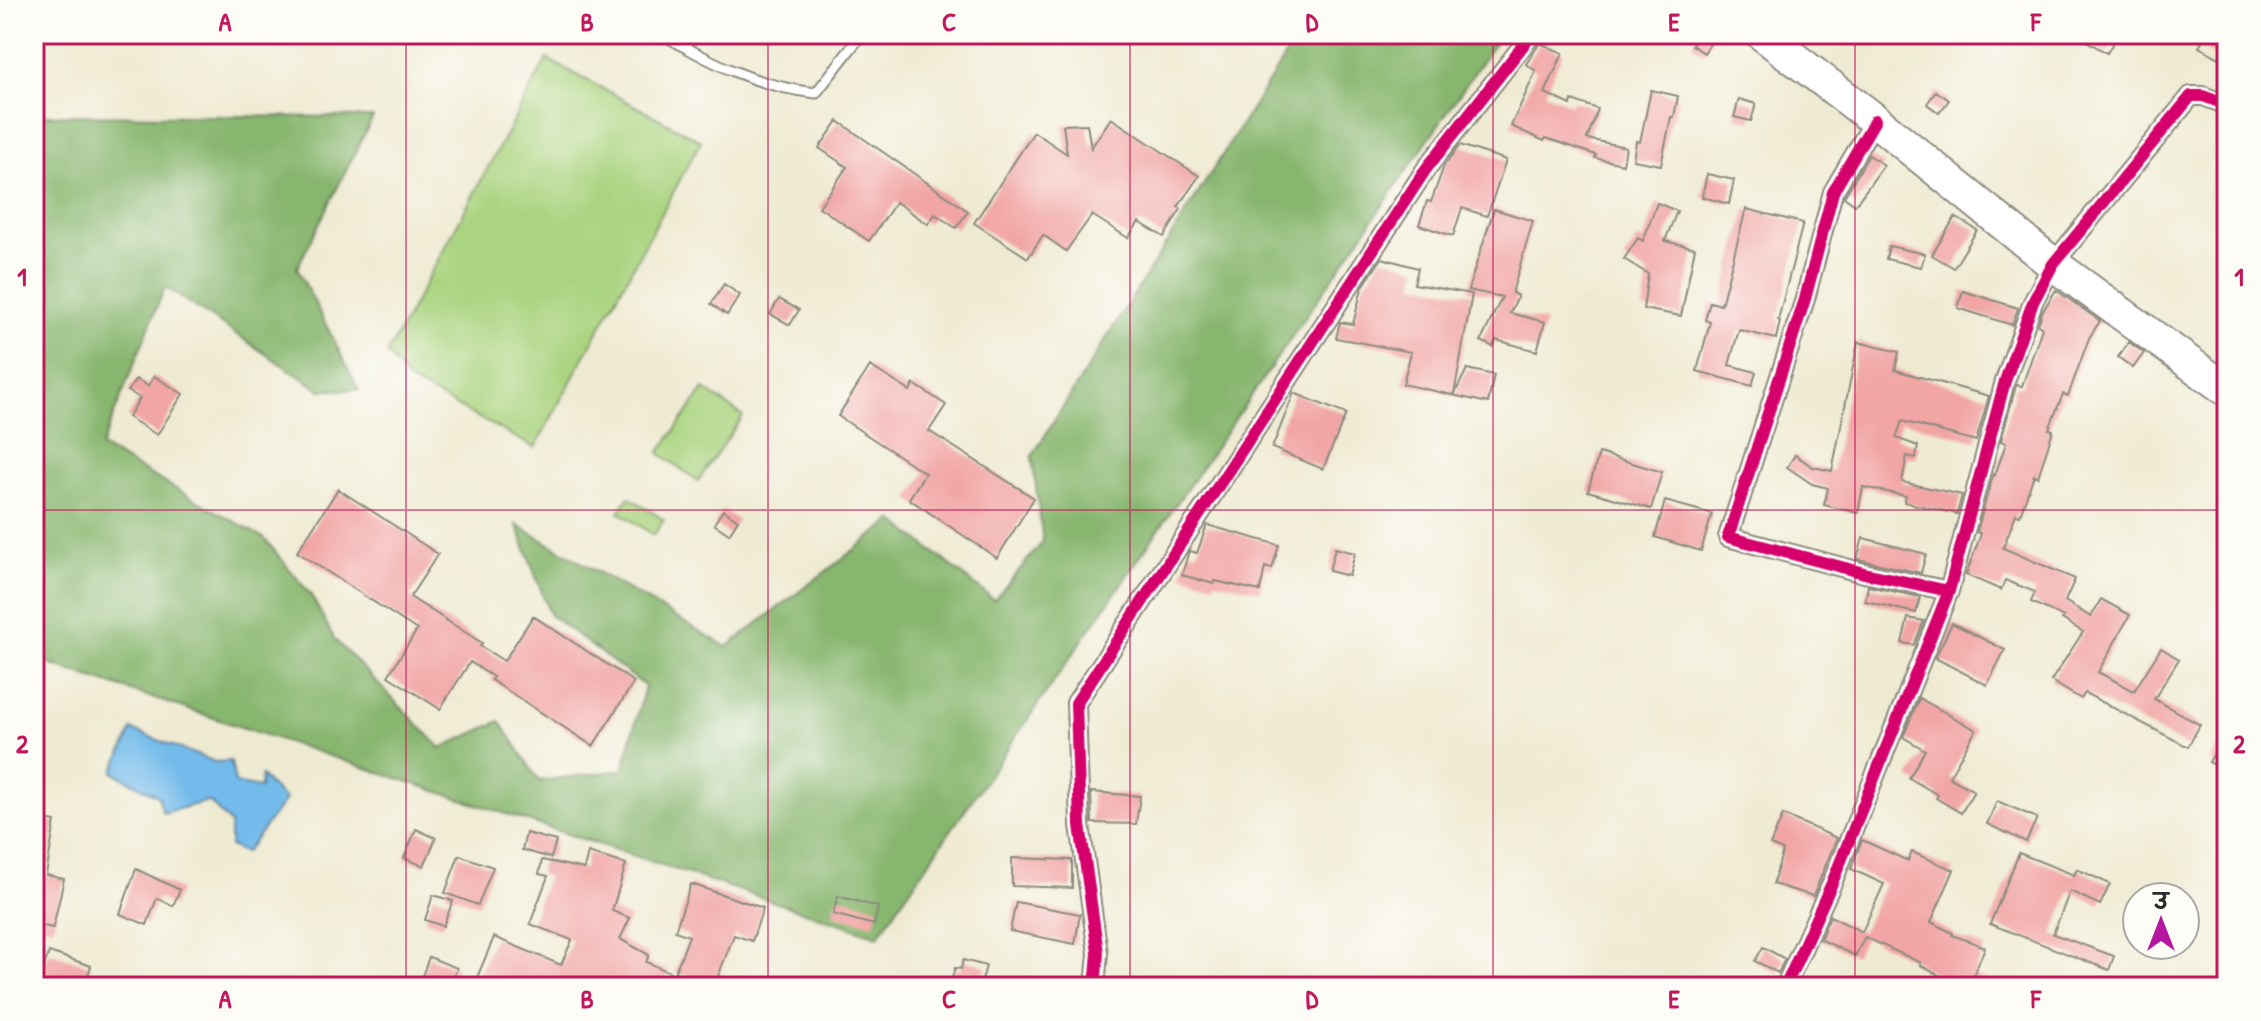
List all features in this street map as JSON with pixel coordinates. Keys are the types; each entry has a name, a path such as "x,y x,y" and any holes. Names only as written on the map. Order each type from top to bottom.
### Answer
{"highway":[{"path":"1762,34 1875,120 2053,264 2227,390"}],"street":[{"path":"1095,987 1098,953 1080,825 1076,703 1426,169 1532,34"},
{"path":"1785,987 1832,883 1949,591 2005,381 2033,302 2053,264 2191,96 2203,96 2227,105"},
{"path":"1875,120 1833,192 1805,299 1728,537 1864,573 1949,591"}],"lane":[{"path":"662,34 706,60 780,89 816,93 862,34"}],"green space":[{"path":"1299,34 1501,34 878,936 34,659 34,115 373,117 297,268 359,390 320,390 165,287 101,447 264,538 311,595 335,640 441,748 500,721 539,781 623,770 645,686 550,615 517,525 727,647 893,520 994,600 1043,542 1032,456"},
{"path":"547,59 701,141 535,448 408,380 387,354"},
{"path":"704,389 743,416 698,481 659,453"},
{"path":"629,497 664,520 654,535 619,512"}],"water":[{"path":"132,730 215,762 231,761 235,783 260,788 261,776 285,800 245,853 230,846 230,824 209,801 163,813 158,796 113,772"}],"building":[{"path":"1699,34 1716,34 1704,53 1692,45"},
{"path":"2075,34 2118,34 2107,53"},
{"path":"2206,34 2227,34 2227,62 2199,47"},
{"path":"1540,43 1563,53 1545,93 1571,105 1572,100 1598,109 1587,139 1626,147 1623,164 1595,158 1596,155 1546,138 1544,141 1511,126 1536,71 1526,64"},
{"path":"1651,90 1678,96 1661,165 1633,160"},
{"path":"1936,91 1949,100 1939,113 1927,104"},
{"path":"1739,99 1756,104 1751,121 1734,117"},
{"path":"1111,118 1199,176 1178,207 1181,209 1164,237 1139,222 1128,238 1092,215 1066,251 1043,235 1028,258 974,223 1034,132 1067,154 1063,125 1087,124 1091,148"},
{"path":"838,121 968,211 956,228 935,214 928,224 896,202 869,241 819,207 847,167 819,148"},
{"path":"1460,145 1506,160 1487,216 1462,208 1453,236 1419,225 1444,166"},
{"path":"1869,155 1884,165 1855,205 1844,197"},
{"path":"1707,174 1734,180 1729,204 1702,197"},
{"path":"1657,203 1677,211 1665,241 1695,248 1681,316 1643,309 1648,274 1624,259 1638,238 1643,241"},
{"path":"1494,209 1533,221 1512,293 1518,296 1510,313 1545,322 1537,351 1496,340 1493,347 1481,341 1502,297 1468,290"},
{"path":"1746,209 1803,223 1776,339 1739,330 1729,365 1756,372 1752,386 1697,371 1710,322 1705,320 1710,302 1721,305"},
{"path":"1955,217 1977,230 1954,268 1932,255"},
{"path":"1889,246 1925,254 1921,267 1886,259"},
{"path":"1382,258 1418,268 1414,284 1472,294 1454,395 1467,369 1494,375 1488,403 1403,384 1411,352 1336,338 1340,322 1353,324 1362,288"},
{"path":"724,284 740,295 727,315 711,304"},
{"path":"2056,290 2100,321 2089,338 2068,396 2063,394 2049,429 2053,430 2038,477 2034,475 2020,515 2016,514 2003,548 2075,579 2065,601 2091,617 2101,599 2130,615 2098,672 2134,691 2161,648 2179,659 2154,699 2200,725 2188,747 2085,693 2081,699 2051,681 2083,632 2062,619 2064,617 2031,602 2035,592 2005,580 2001,590 1966,575 1981,534 1977,532 1993,474 2006,443 2001,441 2016,385 2022,386 2042,328 2038,325 2042,312"},
{"path":"1963,291 2018,308 2012,325 1958,308"},
{"path":"779,299 799,310 790,325 770,314"},
{"path":"1858,342 1899,352 1895,370 1989,396 1976,441 1902,421 1896,438 1918,446 1916,458 1907,456 1902,482 1962,495 1957,514 1904,502 1906,496 1863,487 1858,513 1824,505 1828,488 1812,484 1787,467 1795,455 1813,467 1832,471"},
{"path":"2129,342 2144,353 2133,368 2118,357"},
{"path":"870,366 910,391 914,384 946,405 929,431 1034,498 997,558 909,499 925,473 838,416"},
{"path":"154,376 183,394 157,435 128,417 140,398 128,391 136,379 148,386"},
{"path":"1294,393 1346,414 1323,469 1272,448"},
{"path":"1599,453 1662,472 1651,509 1588,491"},
{"path":"338,489 438,554 410,597 482,643 480,646 504,661 533,616 634,682 593,746 491,680 493,677 470,662 440,709 388,676 417,630 297,552"},
{"path":"1665,501 1712,514 1701,551 1655,537"},
{"path":"723,510 738,520 729,534 714,524"},
{"path":"1207,525 1279,545 1272,569 1265,567 1260,591 1182,575 1188,554 1190,551 1197,553"},
{"path":"1863,538 1926,554 1921,573 1857,559"},
{"path":"1335,548 1355,553 1349,576 1329,571"},
{"path":"1868,586 1920,597 1916,613 1865,601"},
{"path":"1908,618 1924,621 1914,645 1902,643"},
{"path":"1952,623 2005,650 1987,685 1935,658"},
{"path":"1919,698 1976,730 1949,777 1974,791 1961,813 1909,778 1925,750 1903,737"},
{"path":"2227,731 2227,762 2222,769 2209,762"},
{"path":"1091,792 1140,796 1136,824 1092,823"},
{"path":"1997,801 2037,818 2026,842 1987,824"},
{"path":"1783,815 1837,838 1813,896 1773,884 1783,850 1770,845"},
{"path":"34,818 55,822 46,875 64,879 53,928 34,924"},
{"path":"416,829 436,838 424,866 404,858"},
{"path":"526,833 556,841 551,858 522,850"},
{"path":"1862,840 1908,861 1912,852 1954,870 1931,922 1952,935 1985,947 1974,975 2002,987 1949,987 1952,982 1921,963 1865,937 1855,956 1820,939 1830,916 1862,932 1884,884 1851,869"},
{"path":"588,853 626,864 612,911 630,918 620,939 649,955 646,962 670,972 664,987 473,987 494,937 561,965 572,940 530,924 548,876 539,874 542,860 584,869"},
{"path":"2019,853 2074,875 2077,869 2110,884 2100,905 2070,891 2053,934 2114,956 2109,970 1990,924"},
{"path":"459,855 493,867 478,905 445,893"},
{"path":"1012,858 1072,860 1072,888 1012,886"},
{"path":"136,869 180,890 173,906 157,898 147,925 120,914"},
{"path":"691,884 763,908 752,941 734,935 714,987 675,972 689,936 675,931"},
{"path":"433,895 453,901 443,926 425,920"},
{"path":"838,896 878,907 874,925 833,914"},
{"path":"1016,902 1080,914 1075,944 1010,931"},
{"path":"1763,947 1785,959 1778,973 1755,961"},
{"path":"49,952 91,966 84,987 37,987"},
{"path":"429,957 457,968 450,987 421,979"},
{"path":"963,960 986,966 980,987 951,981 955,968 961,969"}],"cycle path":[{"path":"1095,987 1098,953 1080,825 1076,703 1426,169 1532,34"},
{"path":"1785,987 1832,883 1949,591 2005,381 2033,302 2053,264 2191,96 2203,96 2227,105"},
{"path":"1875,120 1833,192 1805,299 1728,537 1864,573 1949,591"}]}
